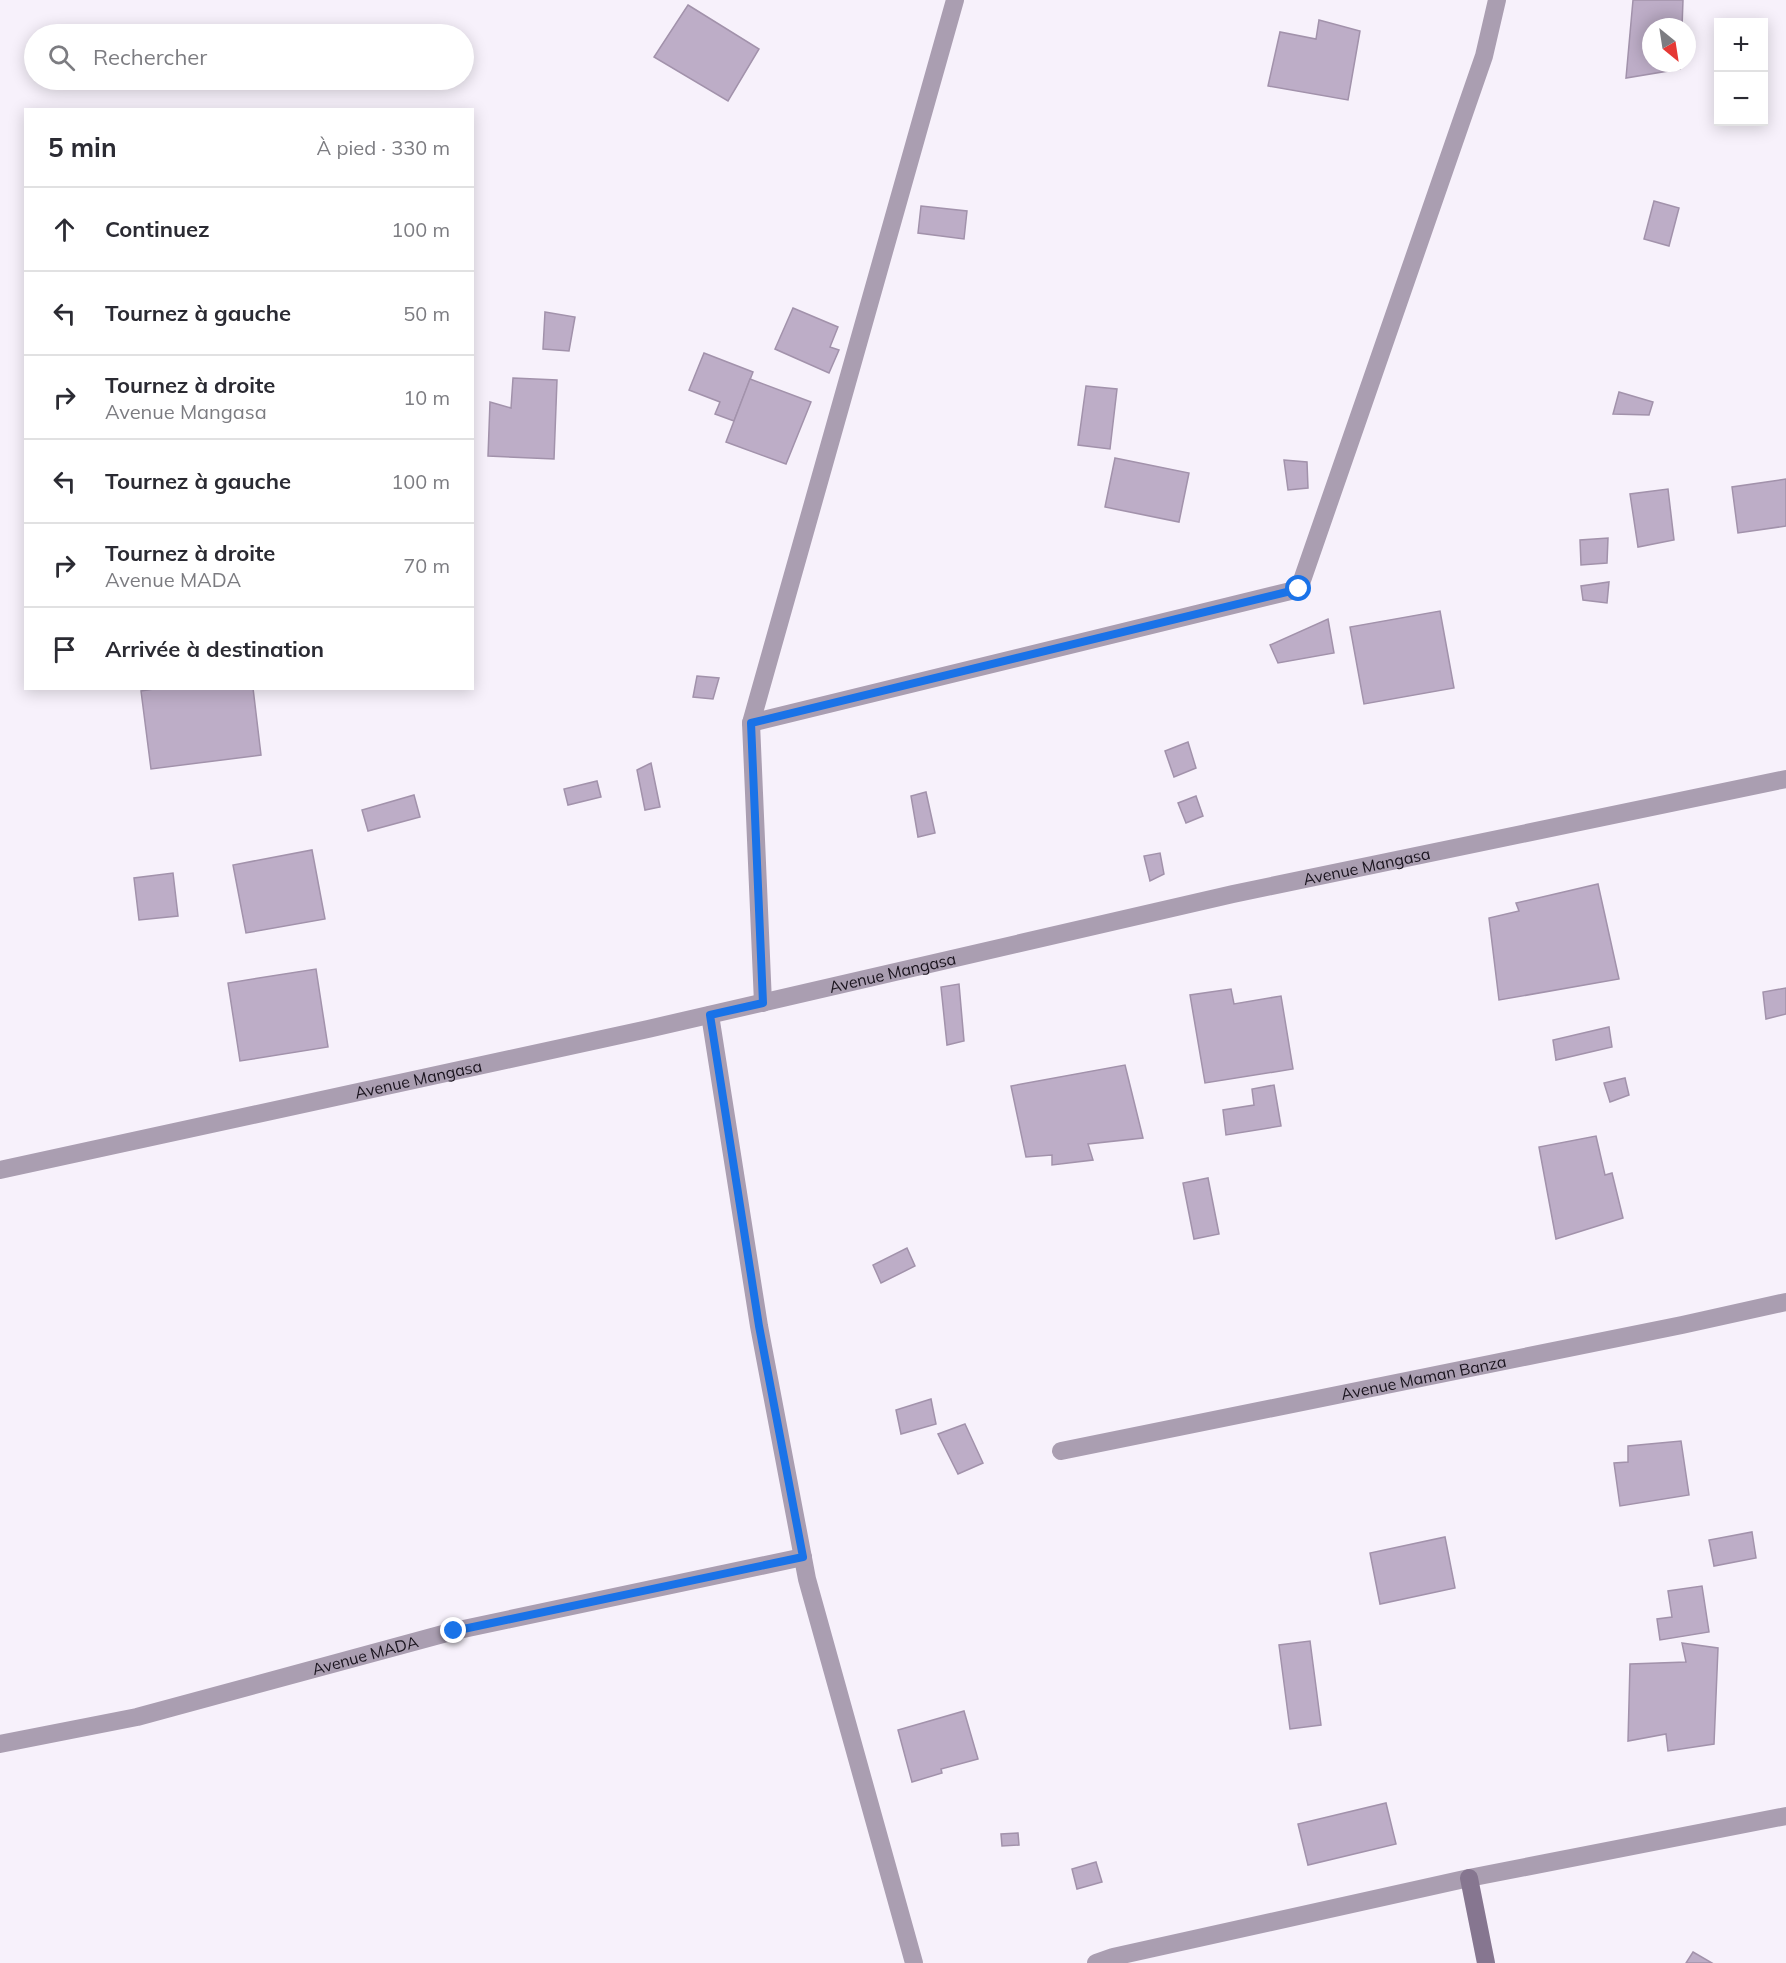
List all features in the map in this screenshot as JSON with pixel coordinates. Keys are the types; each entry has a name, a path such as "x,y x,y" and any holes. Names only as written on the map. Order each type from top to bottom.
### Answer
{"street":[{"path":"763,1003 751,723 955,0"},
{"path":"751,723 1299,589 1484,56 1497,0"},
{"name":"Avenue Mangasa","path":"0,1170 710,1015 1233,894 1786,779"},
{"path":"710,1015 759,1326 807,1578 914,1963"},
{"name":"Avenue Maman Banza","path":"1061,1451 1786,1302"},
{"name":"Avenue MADA","path":"0,1744 137,1717 454,1631 803,1557"},
{"path":"1095,1963 1113,1957 1468,1878 1786,1816"},
{"path":"1468,1878 1486,1963"}],"building":[{"path":"1633,0 1683,0 1682,18 1642,18 1642,72 1662,72 1626,78"},
{"path":"688,5 759,49 728,101 654,57"},
{"path":"1319,20 1360,31 1348,100 1268,86 1280,32 1316,39"},
{"path":"1654,201 1679,208 1669,246 1644,239"},
{"path":"921,206 967,211 964,239 918,233"},
{"path":"793,308 838,327 830,347 839,350 829,373 775,349"},
{"path":"545,312 575,317 569,351 543,349"},
{"path":"704,353 753,372 734,421 715,414 720,402 689,390"},
{"path":"513,378 557,380 554,459 488,456 490,402 511,408"},
{"path":"750,379 811,402 786,464 726,442"},
{"path":"1086,386 1117,389 1110,449 1078,445"},
{"path":"1619,392 1653,402 1649,415 1613,414"},
{"path":"1115,458 1189,473 1179,522 1105,507"},
{"path":"1284,460 1307,462 1308,488 1288,490"},
{"path":"1786,479 1786,526 1738,533 1732,487"},
{"path":"1668,489 1674,540 1638,547 1630,494"},
{"path":"1608,538 1607,563 1581,565 1580,540"},
{"path":"1609,582 1607,603 1583,600 1581,586"},
{"path":"1440,611 1454,688 1364,704 1350,627"},
{"path":"1328,619 1334,653 1278,663 1270,645"},
{"path":"697,676 719,678 713,699 693,697"},
{"path":"253,690 261,755 151,769 141,691"},
{"path":"1188,742 1196,768 1174,777 1165,751"},
{"path":"651,763 660,807 645,810 637,770"},
{"path":"597,781 601,797 568,805 564,789"},
{"path":"926,792 935,833 918,837 911,796"},
{"path":"414,795 420,817 368,831 362,810"},
{"path":"1196,796 1203,816 1186,823 1178,803"},
{"path":"312,850 325,919 246,933 233,865"},
{"path":"1160,853 1164,874 1150,881 1144,856"},
{"path":"173,873 178,916 139,920 134,878"},
{"path":"1598,884 1619,979 1499,1000 1489,918 1519,911 1516,903"},
{"path":"316,969 328,1047 240,1061 228,983"},
{"path":"959,984 964,1041 947,1045 941,987"},
{"path":"1786,988 1786,1014 1766,1019 1763,992"},
{"path":"1231,989 1234,1004 1281,996 1293,1069 1205,1083 1190,995"},
{"path":"1609,1027 1612,1047 1556,1060 1553,1040"},
{"path":"1125,1065 1143,1138 1088,1144 1093,1160 1052,1165 1052,1155 1026,1157 1011,1086"},
{"path":"1625,1078 1629,1095 1610,1102 1604,1083"},
{"path":"1274,1085 1281,1126 1226,1135 1223,1110 1254,1105 1252,1089"},
{"path":"1596,1136 1605,1175 1612,1173 1623,1218 1556,1239 1539,1147"},
{"path":"1208,1178 1219,1234 1194,1239 1183,1183"},
{"path":"907,1248 915,1266 881,1283 873,1265"},
{"path":"931,1399 936,1424 901,1434 896,1410"},
{"path":"965,1424 983,1463 958,1474 938,1434"},
{"path":"1681,1441 1689,1495 1620,1506 1614,1463 1628,1462 1628,1446"},
{"path":"1752,1532 1756,1558 1714,1566 1709,1540"},
{"path":"1445,1537 1455,1588 1380,1604 1370,1553"},
{"path":"1702,1586 1709,1632 1660,1640 1657,1619 1672,1617 1668,1591"},
{"path":"1310,1641 1321,1725 1290,1729 1279,1645"},
{"path":"1682,1643 1718,1648 1714,1744 1668,1751 1666,1734 1628,1741 1630,1664 1686,1662"},
{"path":"964,1711 978,1759 941,1769 942,1773 912,1782 898,1730"},
{"path":"1386,1803 1396,1844 1308,1865 1298,1824"},
{"path":"1018,1833 1019,1845 1002,1846 1001,1834"},
{"path":"1096,1862 1102,1882 1077,1889 1072,1869"},
{"path":"1693,1952 1712,1963 1686,1963"}],"route":[{"path":"454,1631 803,1557 759,1326 710,1015 763,1003 751,723 1299,589"}]}
